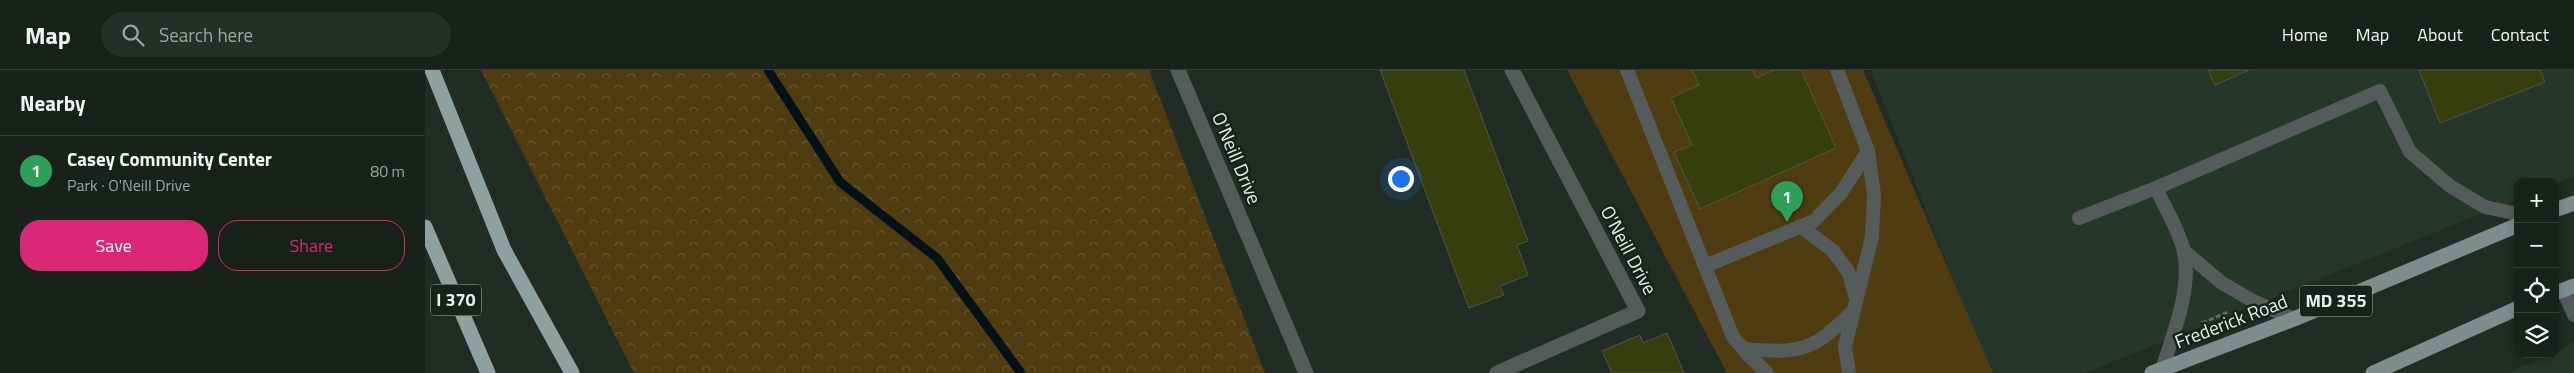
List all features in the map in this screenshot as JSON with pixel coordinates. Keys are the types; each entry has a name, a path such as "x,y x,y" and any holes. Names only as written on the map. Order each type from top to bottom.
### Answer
{"highway":[{"path":"433,70 504,250 572,373"},
{"name":"I 370","path":"425,227 488,373"}],"main road":[{"path":"2559,209 2574,204"},
{"name":"Frederick Road","path":"2157,371 2294,319 2514,227"},
{"path":"2373,373 2514,310"}],"street":[{"name":"O'Neill Drive","path":"1178,70 1305,373"},
{"name":"O'Neill Drive","path":"1497,373 1638,311 1512,70"}],"lane":[{"path":"1627,70 1733,337 1767,373"},
{"path":"1837,70 1868,151 1874,194 1872,237 1845,346 1849,373"},
{"path":"2079,218 2156,188 2380,92 2410,152 2449,186 2485,207 2514,213"},
{"path":"1705,266 1813,221 1841,193 1868,151"},
{"path":"2156,188 2184,251 2185,272 2182,301 2176,327 2157,371"},
{"path":"1800,226 1832,250 1848,271 1856,298"},
{"path":"2184,251 2222,283 2253,301 2294,319"},
{"path":"2564,290 2574,315"},
{"path":"1743,349 1780,352 1803,349 1829,336 1852,313"}],"path":[{"path":"2198,324 2233,310"}],"shaded area":[{"path":"1871,70 2574,70 2574,176 2559,182 2559,178 2514,178 2514,201 2085,373 1990,373"},
{"path":"2574,341 2574,373 2507,373 2545,358 2559,358 2559,351"}],"green space":[{"path":"481,70 1149,70 1265,373 634,373"},
{"path":"1567,70 1863,70 1993,373 1727,373"}],"building":[{"path":"1380,70 1464,70 1528,241 1517,245 1528,275 1500,286 1504,295 1469,308"},
{"path":"1692,70 1752,70 1756,78 1774,70 1801,70 1836,148 1700,209 1674,152 1692,145 1671,98 1699,85"},
{"path":"2208,70 2249,70 2215,85"},
{"path":"2419,70 2540,70 2545,82 2440,123"},
{"path":"1667,333 1684,373 1612,373 1602,351 1640,335 1643,343"}],"waterway":[{"path":"768,70 840,182 937,258 1021,373"}],"place":[{"name":"Casey Community Center","path":"1787,222"}]}
